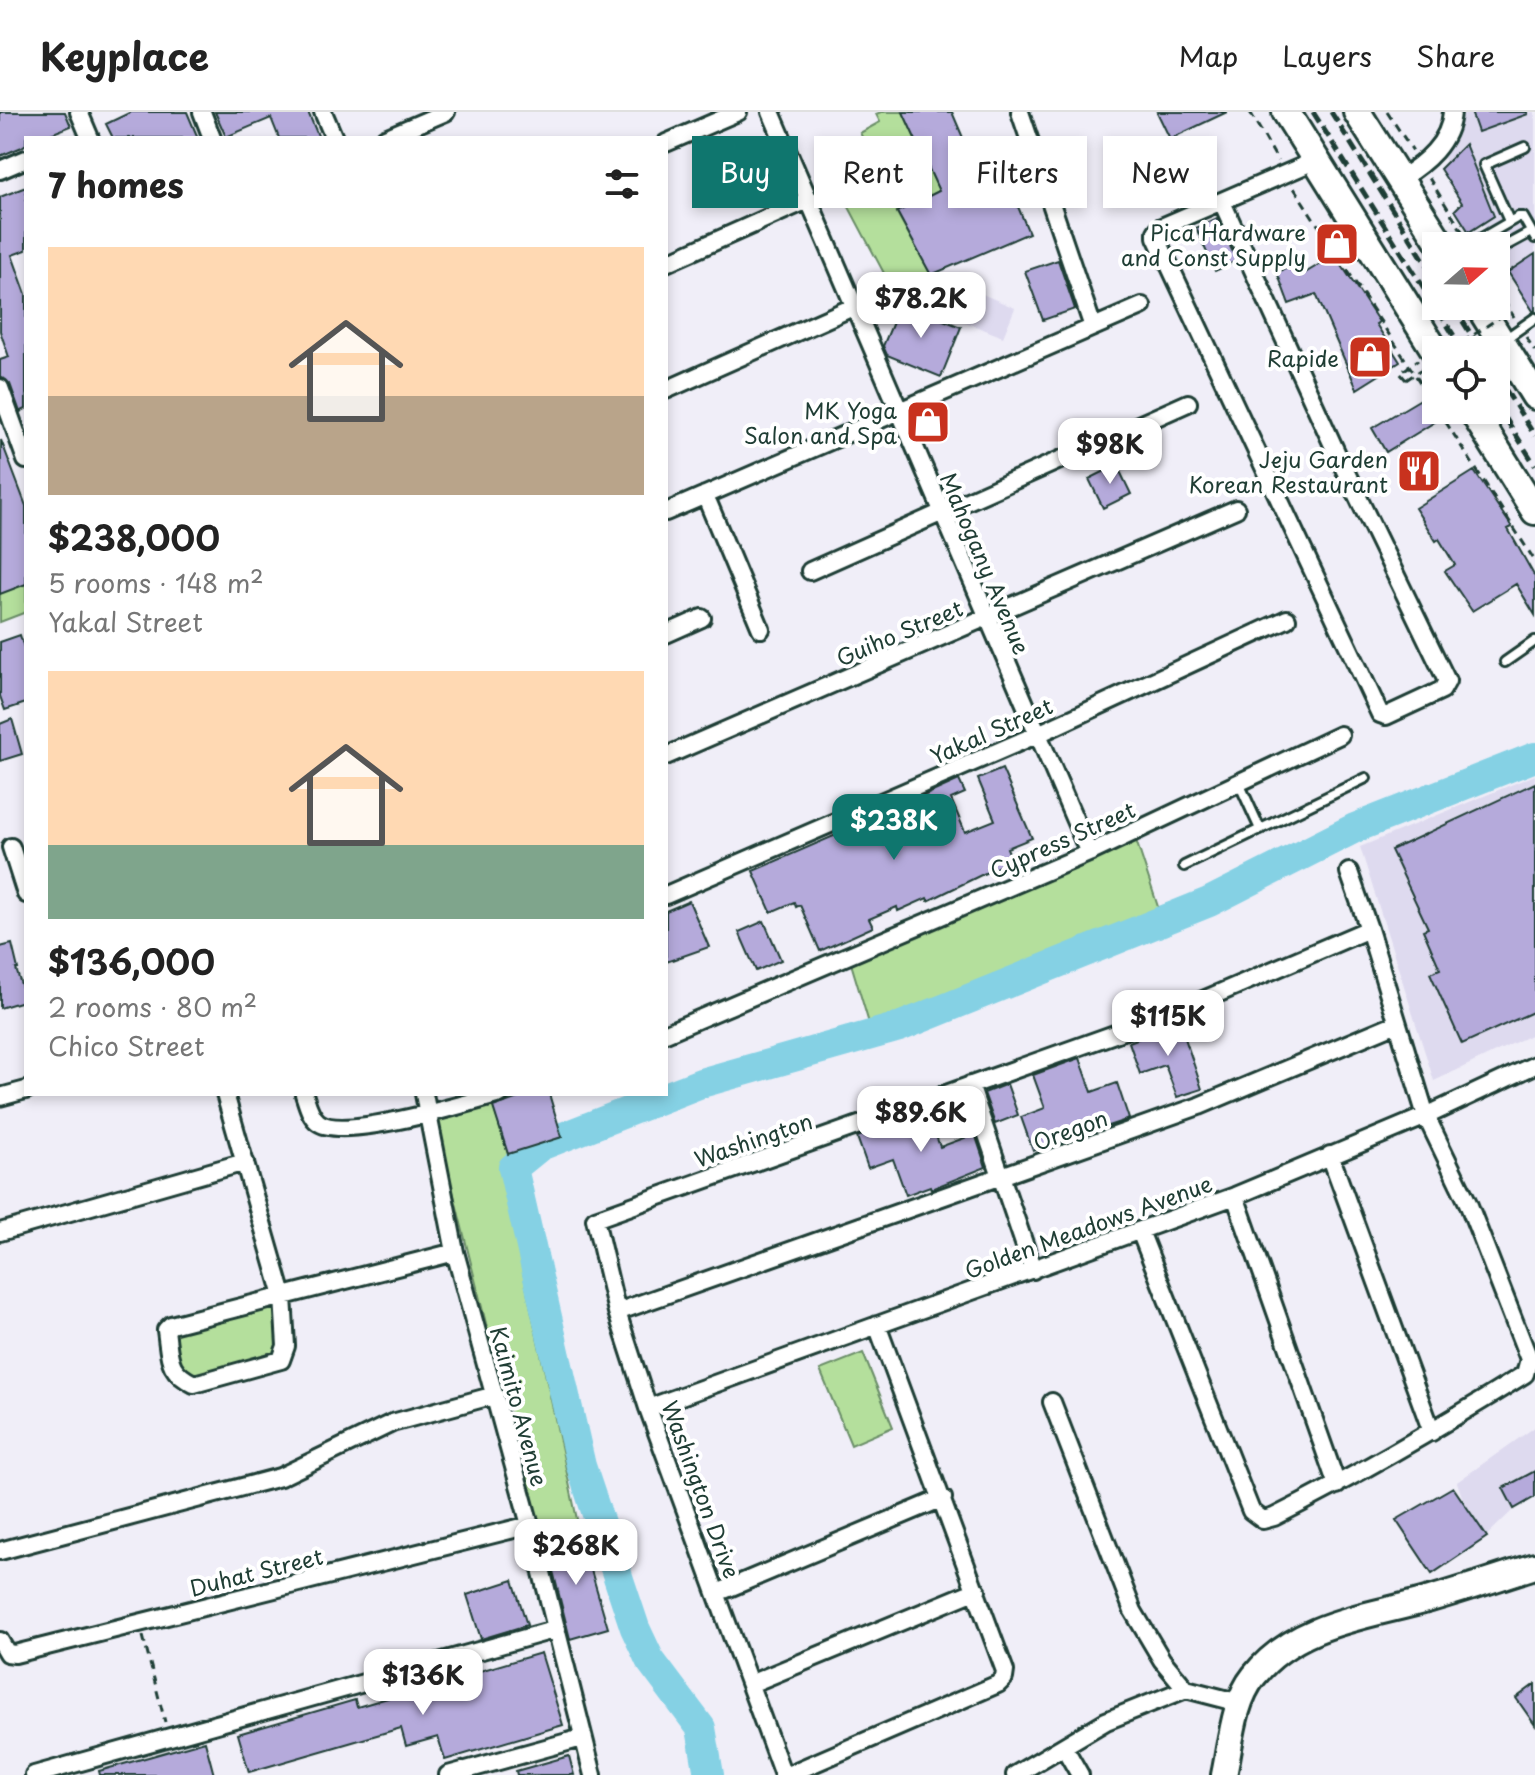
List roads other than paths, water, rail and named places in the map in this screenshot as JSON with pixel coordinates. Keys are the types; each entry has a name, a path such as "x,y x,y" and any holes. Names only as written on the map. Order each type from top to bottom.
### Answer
{"main road":[{"path":"1286,112 1426,336"},
{"path":"1357,112 1433,232"},
{"path":"1510,355 1533,390"},
{"path":"1481,424 1535,511"}],"street":[{"path":"79,112 84,136"},
{"path":"202,112 211,136"},
{"path":"323,112 333,136"},
{"path":"390,136 446,112"},
{"path":"668,142 738,112"},
{"name":"Mahogany Avenue","path":"771,112 1089,853"},
{"path":"1020,112 1093,327"},
{"path":"1400,179 1422,165 1436,151 1452,124 1452,112"},
{"path":"0,170 24,160"},
{"path":"1222,202 1337,454 1447,681 1442,690 1386,716 1380,714 1156,237 1159,228 1317,160"},
{"path":"668,262 810,199"},
{"path":"668,511 1142,306"},
{"path":"668,389 853,307"},
{"path":"0,388 24,454"},
{"path":"810,571 1188,403"},
{"path":"705,495 761,629"},
{"name":"Guiho Street","path":"668,755 1236,509"},
{"path":"668,633 702,618"},
{"name":"Yakal Street","path":"668,894 1036,735 1287,619"},
{"name":"Cypress Street","path":"668,1032 1089,853 1340,735"},
{"path":"12,847 24,887"},
{"path":"1140,1231 1251,1511 1263,1520 1337,1485 1432,1432 1525,1374 1529,1359 1468,1203 1426,1116 1349,872"},
{"name":"Washington","path":"598,1216 1168,1015 1369,929"},
{"name":"Oregon","path":"617,1312 1199,1106 1397,1023"},
{"name":"Golden Meadows Avenue","path":"648,1408 1235,1196 1426,1116 1535,1065"},
{"path":"970,1085 1033,1270"},
{"path":"0,1097 24,1091"},
{"path":"226,1096 283,1296 286,1346 281,1360 194,1384 179,1377 172,1368 166,1330 171,1325 283,1296 455,1252"},
{"path":"305,1096 317,1121 333,1129 428,1115 492,1096"},
{"name":"Kaimito Avenue","path":"424,1096 455,1252 530,1525 593,1775"},
{"path":"1330,1155 1432,1432"},
{"path":"0,1232 245,1162"},
{"path":"1235,1196 1337,1485"},
{"name":"Washington Drive","path":"598,1216 594,1222 617,1312 648,1408 785,1775"},
{"path":"785,1775 998,1684 1004,1678 1005,1671 977,1590 877,1325"},
{"path":"0,1551 280,1477 392,1423 495,1395"},
{"path":"1052,1402 1133,1611 1162,1660 1186,1689 1240,1703"},
{"path":"717,1593 943,1498"},
{"name":"Duhat Street","path":"0,1641 7,1653 15,1654 530,1525"},
{"path":"1224,1775 1240,1703 1252,1678 1273,1656 1310,1633 1344,1620 1427,1600 1535,1566"},
{"path":"750,1684 977,1590"},
{"path":"34,1775 557,1629"},
{"path":"1015,1775 1106,1721 1186,1689"},
{"path":"448,1775 475,1772 582,1738"},
{"path":"1064,1747 1080,1775"}],"lane":[{"path":"1509,221 1484,165 1525,147"},
{"path":"1491,232 1523,217 1533,235 1510,245"},
{"path":"1508,336 1535,318"},
{"path":"1505,662 1535,641"},
{"path":"1184,866 1366,778"},
{"path":"1238,783 1260,829"}],"waterway":[{"path":"668,1096 701,1083 899,1027 1209,902 1355,828 1535,757"},
{"path":"668,1096 540,1146 513,1168 581,1466 635,1628 650,1660 701,1728 709,1775"}],"railway":[{"path":"1313,112 1454,336"},
{"path":"1331,112 1422,257"},
{"path":"1462,320 1472,336"},
{"path":"1510,397 1535,436"},
{"path":"1509,424 1535,465"}],"place":[{"name":"Pica Hardware and Const Supply","path":"1337,244"},
{"name":"Rapide","path":"1370,357"},
{"name":"MK Yoga Salon and Spa","path":"928,422"},
{"name":"Jeju Garden Korean Restaurant","path":"1419,471"}]}
